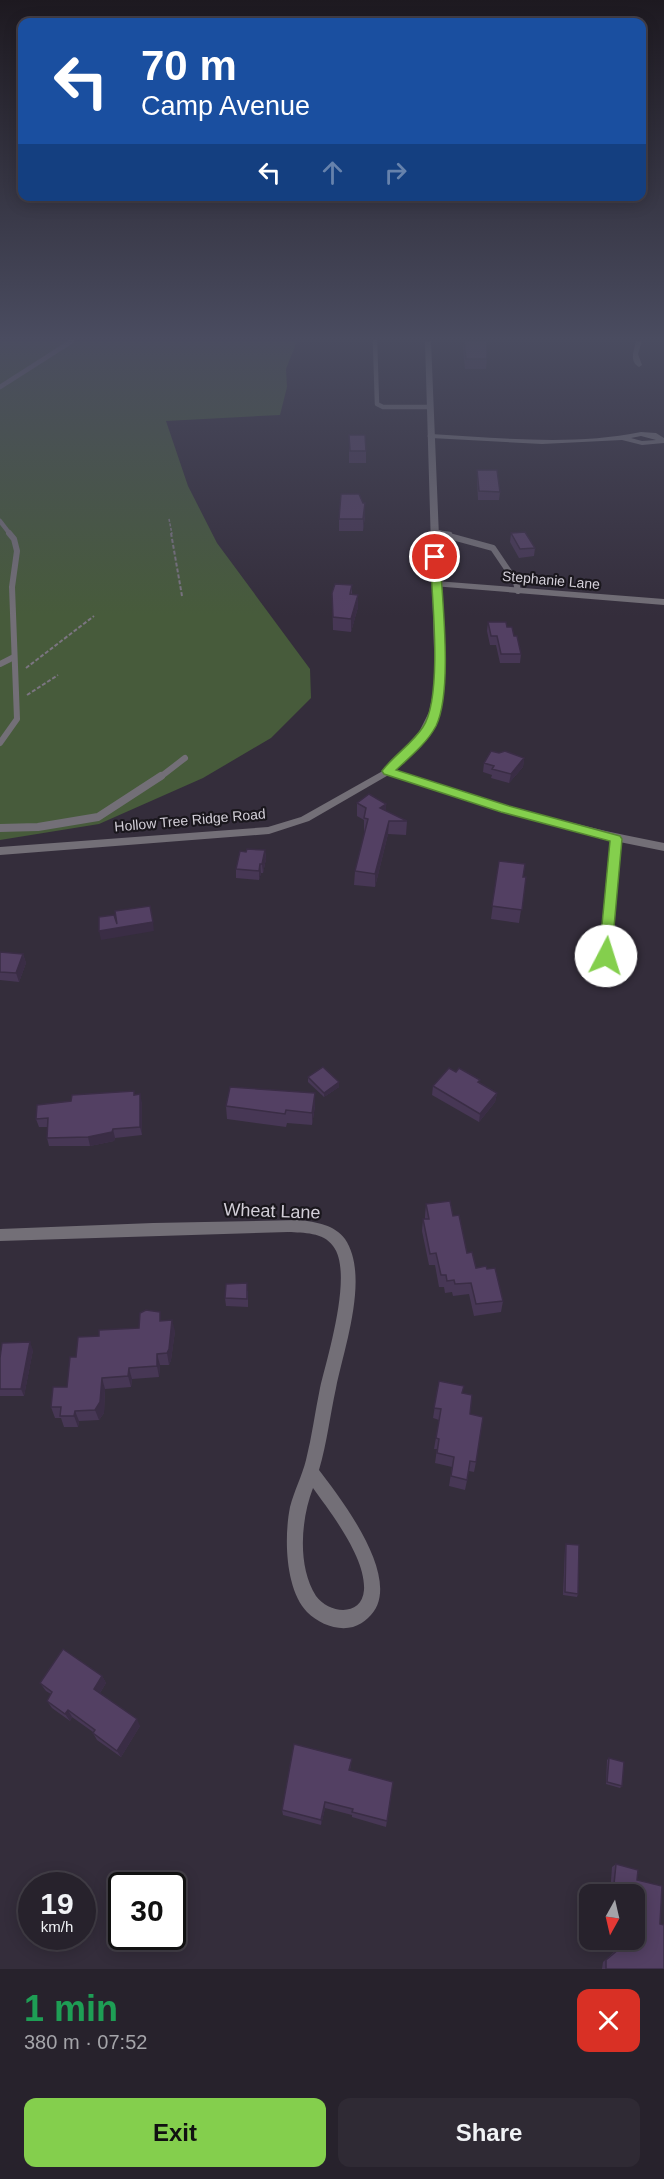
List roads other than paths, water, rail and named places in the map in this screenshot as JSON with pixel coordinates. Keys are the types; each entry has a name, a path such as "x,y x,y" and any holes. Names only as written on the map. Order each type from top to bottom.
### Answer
{"street":[{"path":"431,435 542,442 622,438 642,443 664,441"},
{"name":"Hollow Tree Ridge Road","path":"0,851 269,830 305,819 388,771 413,747 430,726 437,707 440,684 431,435"},
{"name":"Stephanie Lane","path":"436,584 664,602"},
{"path":"388,771 505,809 616,839 664,846"},
{"path":"606,956 616,839"},
{"name":"Wheat Lane","path":"0,1235 160,1228 275,1227 315,1229 327,1232 343,1246 346,1258 346,1302 311,1472 298,1509 296,1525 300,1577 313,1607 326,1617 355,1618 367,1610 371,1598 372,1581 367,1562 359,1545 311,1472"}],"lane":[{"path":"0,521 14,539 17,551 12,587 17,719 0,743"},
{"path":"434,532 450,534 493,548 516,582 518,591"},
{"path":"0,664 14,657"},
{"path":"0,828 38,827 98,817 168,772 185,758"}]}
